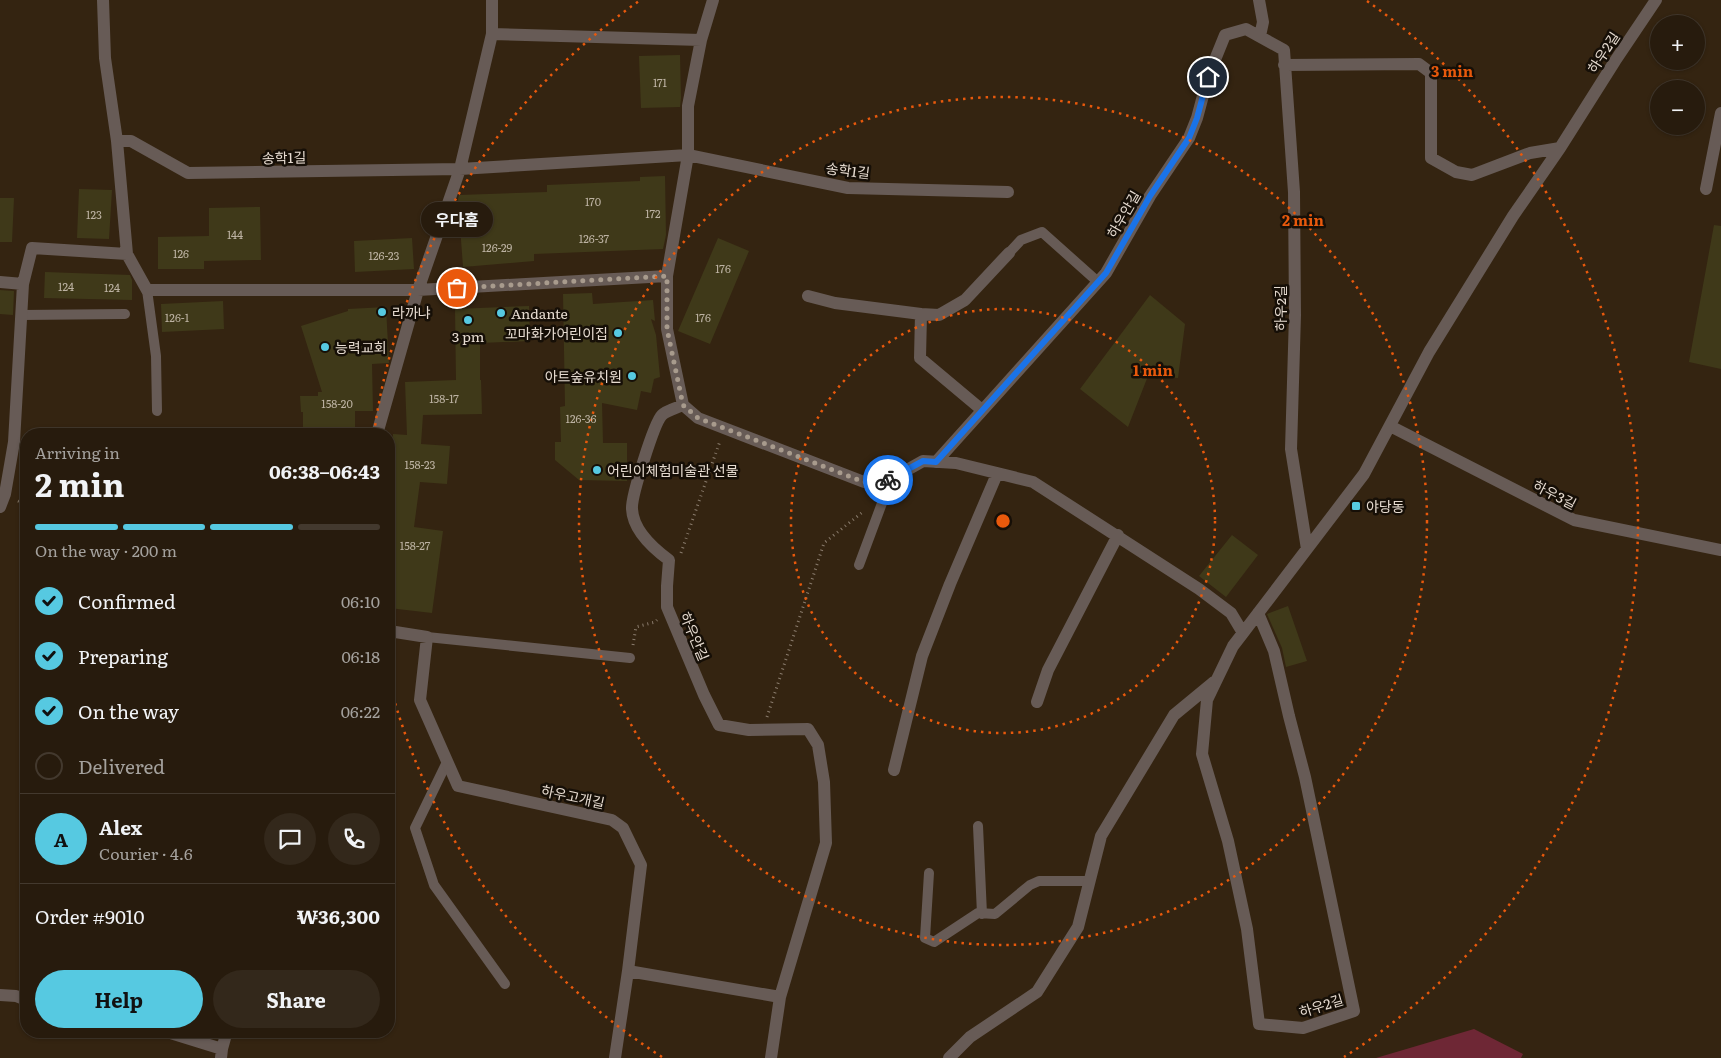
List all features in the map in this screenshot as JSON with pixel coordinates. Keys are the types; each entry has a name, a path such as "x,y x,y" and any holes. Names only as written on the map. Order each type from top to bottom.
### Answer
{"street":[{"path":"103,0 105,58 117,141 127,254 147,290 418,290 667,276"},
{"path":"379,428 418,290 460,170 492,34 492,0"},
{"path":"713,0 701,40 688,106 688,155 667,276 667,329 683,405 698,418 864,482 892,479 923,461 956,463 1033,482 1199,589 1231,613 1243,633"},
{"path":"1259,0 1263,22 1260,36"},
{"name":"하우2길","path":"1258,613 1274,651 1305,777 1354,1011 1303,1028 1259,1024 1247,930 1228,841 1202,754 1207,700 1233,646 1258,613 1364,474 1429,352 1513,216 1560,148 1656,0"},
{"name":"하우안길","path":"936,462 1106,273 1150,196 1189,138 1197,118 1208,77 1226,35 1246,29 1260,36"},
{"path":"492,34 701,40"},
{"name":"하우2길","path":"1260,36 1284,50 1294,192 1295,315 1291,449 1307,549"},
{"path":"1284,65 1419,64 1431,73 1431,158 1456,172 1472,175 1530,153 1560,148"},
{"path":"1706,189 1721,114"},
{"name":"송학1길","path":"117,141 131,141 188,173 460,170 688,155 848,188 1008,192"},
{"path":"0,507 5,494 14,442 23,284 32,248 127,254"},
{"path":"808,296 835,303 939,315 965,300 1009,253"},
{"path":"0,282 23,284"},
{"path":"921,314 920,358 982,410"},
{"path":"670,560 657,551 636,525 631,509 650,438 662,415 683,405"},
{"name":"하우3길","path":"1390,426 1574,520 1721,550"},
{"path":"894,770 922,656 950,584 997,474"},
{"path":"1038,702 1048,670 1118,536"},
{"name":"하우안길","path":"670,560 666,586 667,607 704,695 719,725 749,730 808,729 818,745 824,782 826,843 780,997"},
{"path":"395,632 427,637 420,700 447,762"},
{"path":"949,1058 970,1037 1037,992 1078,927 1101,836 1174,715 1218,678"},
{"name":"하우고개길","path":"447,762 458,786 612,820 623,828 641,865 615,1058"},
{"path":"628,970 780,997 771,1058"},
{"path":"0,995 20,998"},
{"path":"182,1038 222,1054 225,1038"}],"lane":[{"path":"1009,253 1021,240 1042,232 1098,282"},
{"path":"147,290 156,356 157,411"},
{"path":"21,315 125,314"},
{"path":"859,566 892,479"},
{"path":"427,637 630,658"},
{"path":"447,762 415,828 434,885 505,984"},
{"path":"978,826 982,914"},
{"path":"928,873 925,938 934,942 978,913 995,914 1030,885 1039,881 1090,881"}],"path":[{"path":"670,560 680,554 724,428"},
{"path":"763,729 824,543 866,509"},
{"path":"630,658 636,627 655,622 667,607"}],"shaded area":[{"path":"1474,1029 1523,1054 1521,1058 1376,1058"}],"building":[{"path":"680,55 680,107 641,108 639,56"},
{"path":"665,176 666,235 663,249 534,254 534,261 463,267 459,195 547,192 547,185 640,181 640,177"},
{"path":"79,189 112,190 109,239 77,238"},
{"path":"0,198 14,198 12,242 0,242"},
{"path":"260,207 261,260 204,261 204,269 158,269 158,237 209,236 209,208"},
{"path":"1714,225 1721,226 1721,369 1689,362"},
{"path":"412,238 414,269 355,272 354,241"},
{"path":"718,238 749,251 710,344 678,331"},
{"path":"45,272 130,275 132,280 132,300 44,298"},
{"path":"0,290 14,291 13,315 0,314"},
{"path":"592,293 593,304 653,300 655,321 651,319 656,335 660,377 654,379 651,393 641,391 637,410 602,403 603,443 627,443 627,481 579,480 555,460 555,442 561,442 560,407 565,406 563,294"},
{"path":"1150,295 1185,324 1178,378 1148,376 1128,427 1080,389"},
{"path":"223,301 224,329 162,332 161,304"},
{"path":"529,306 530,341 480,343 482,414 423,415 421,444 450,446 447,484 420,482 414,527 443,531 432,613 395,609 395,434 407,435 405,382 456,380 455,309"},
{"path":"386,307 389,363 372,364 373,411 355,411 355,428 303,428 300,396 318,396 318,392 322,392 301,326 348,311 348,309"},
{"path":"1232,535 1258,555 1226,597 1199,576"},
{"path":"1288,606 1307,661 1286,667 1282,648 1267,614"}],"way so far":[{"path":"457,288 667,276 667,329 683,405 698,418 864,482 888,480"}],"place":[{"name":"우다홈","path":"457,288"},
{"name":"라까냐","path":"382,312"},
{"name":"Andante","path":"501,313"},
{"name":"3 pm","path":"468,320"},
{"name":"꼬마화가어린이집","path":"618,333"},
{"name":"능력교회","path":"325,347"},
{"name":"아트숲유치원","path":"632,376"},
{"name":"어린이체험미술관 선물","path":"597,470"},
{"name":"야당동","path":"1356,506"}],"route":[{"path":"888,480 923,461 936,462 1106,273 1150,196 1189,138 1197,118 1208,77"}]}
